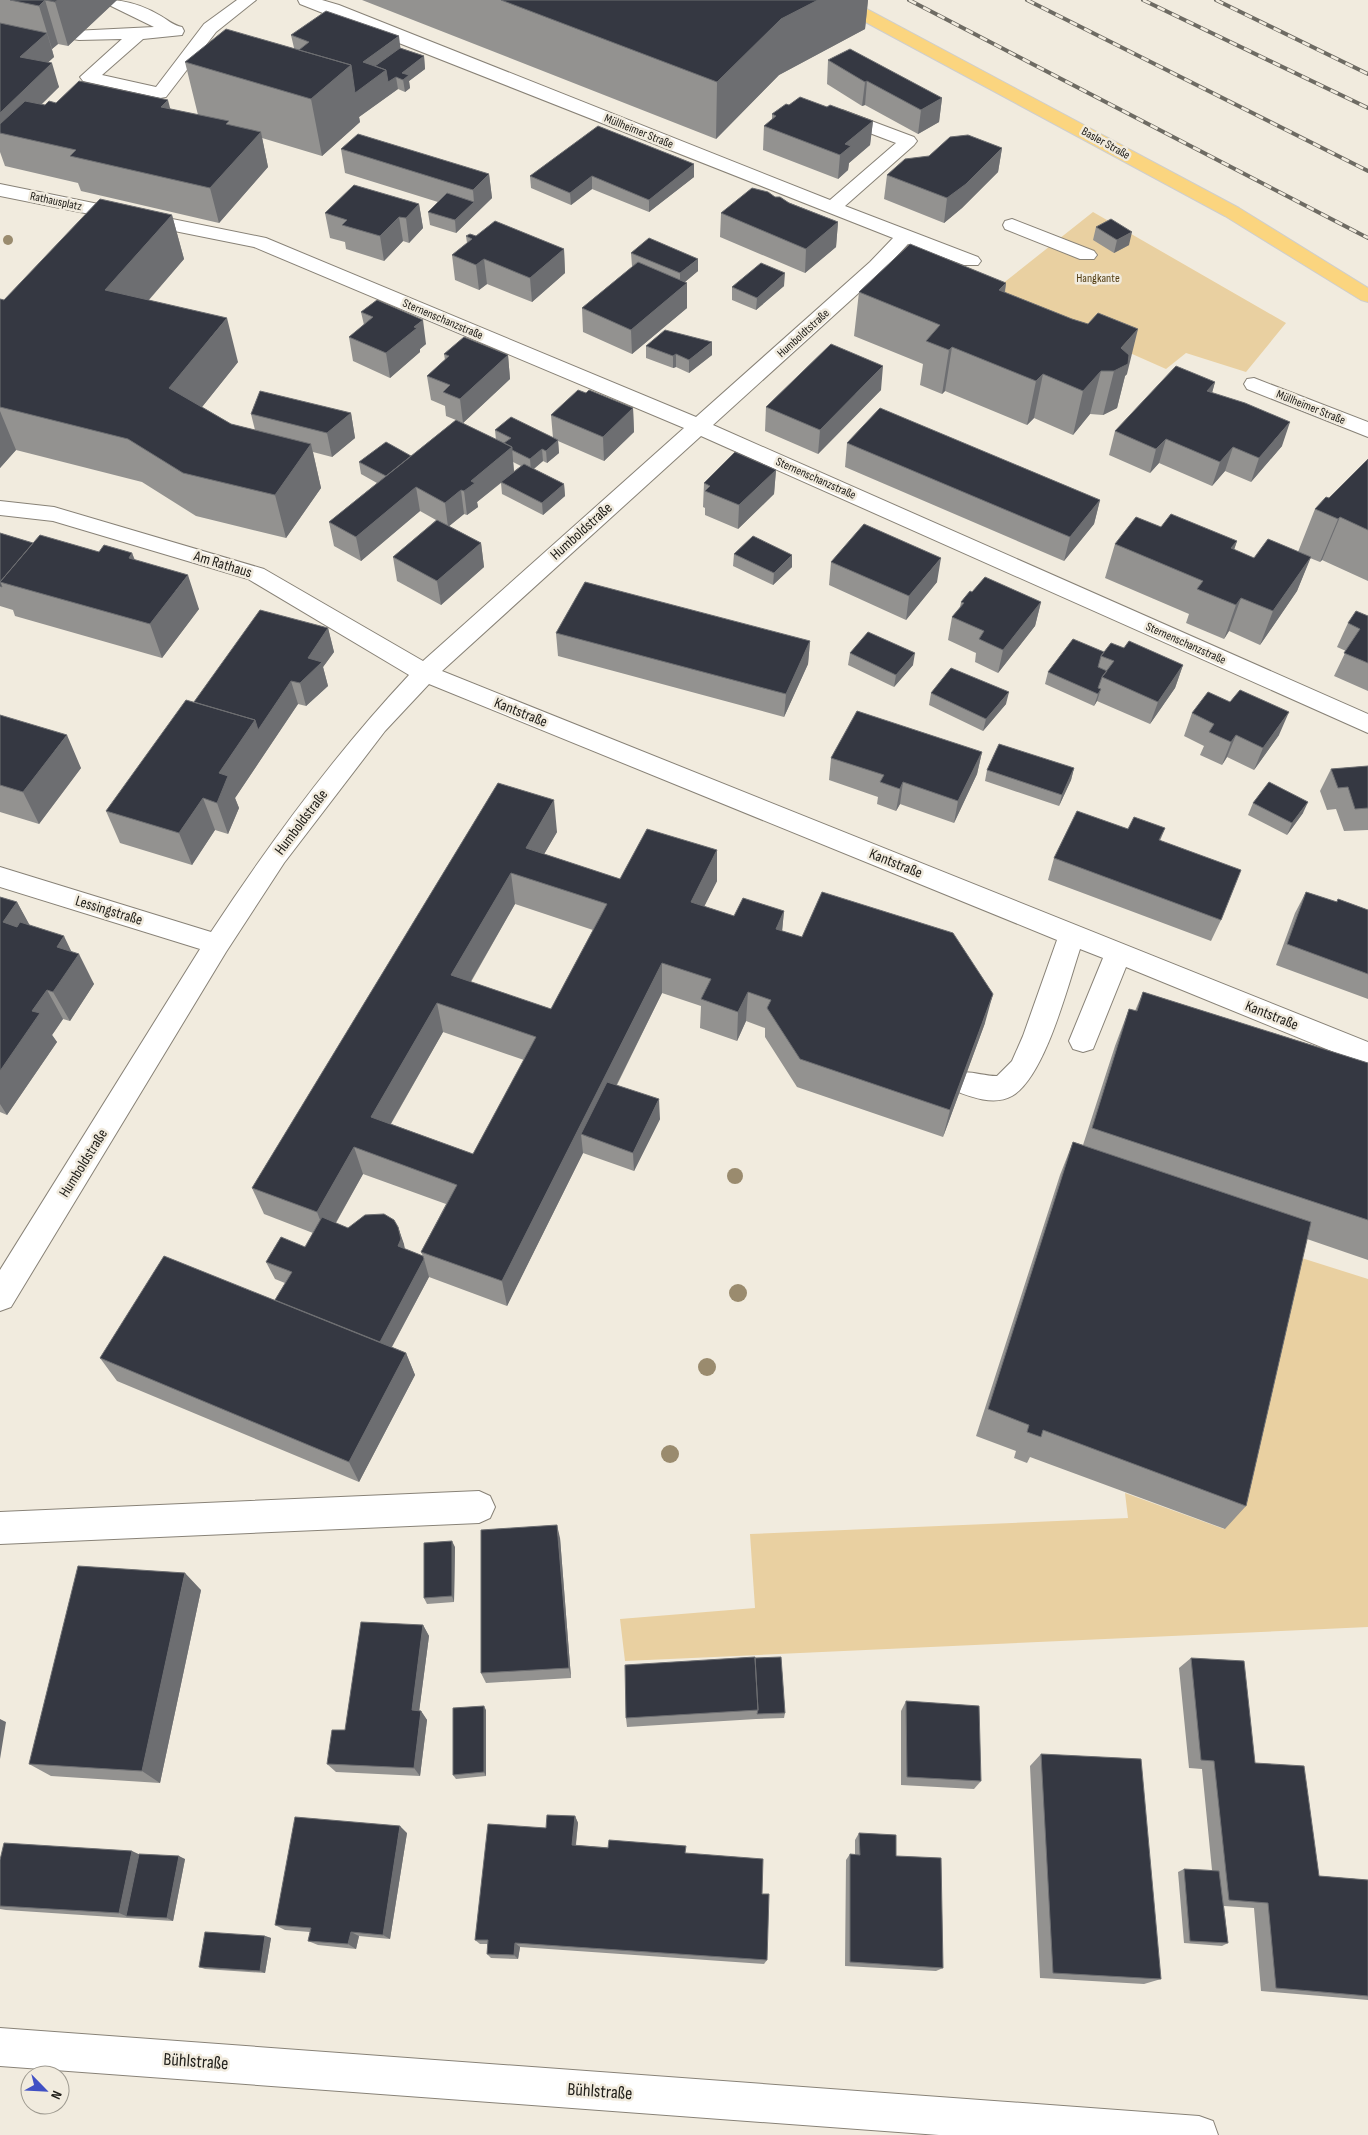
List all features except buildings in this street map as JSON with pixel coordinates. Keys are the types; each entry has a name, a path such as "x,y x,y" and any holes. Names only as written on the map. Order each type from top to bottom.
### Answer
{"main road":[{"name":"Basler Straße","path":"838,0 1224,208 1368,296"}],"street":[{"path":"138,34 82,82 160,93 210,28 248,0"},
{"name":"Müllheimer Straße","path":"306,0 342,12 832,208 971,261"},
{"path":"115,1 156,20 169,31"},
{"path":"80,35 138,34 210,28"},
{"path":"821,108 908,141 832,208"},
{"name":"Rathausplatz","path":"0,190 259,242"},
{"path":"1012,225 1087,255"},
{"name":"Humboldtstraße","path":"698,426 882,262 905,236"},
{"name":"Sternenschanzstraße","path":"259,242 698,426 1368,724"},
{"name":"Müllheimer Straße","path":"1254,384 1368,430"},
{"name":"Humboldstraße","path":"0,1297 217,944 275,856 335,775 376,725 425,673 698,426"},
{"name":"Am Rathaus","path":"0,508 54,514 256,574 425,673"},
{"name":"Kantstraße","path":"425,673 1368,1054"},
{"name":"Lessingstraße","path":"0,877 217,944"},
{"path":"963,1082 984,1088 1003,1087 1022,1069 1037,1036 1072,935"},
{"path":"1083,1040 1118,953"},
{"path":"0,1528 479,1506"},
{"name":"Bühlstraße","path":"0,2047 1199,2135"}],"green space":[{"name":"Hangkante","path":"1093,212 1286,323 1246,372 1186,353 1166,369 992,292"},
{"path":"1289,1254 1368,1279 1368,1627 625,1661 620,1619 755,1608 750,1534 1128,1518 1125,1493 1224,1529"}],"railway":[{"path":"909,0 1368,238"},
{"path":"1027,0 1368,171"},
{"path":"1143,0 1368,108"},
{"path":"1216,0 1368,74"}]}
